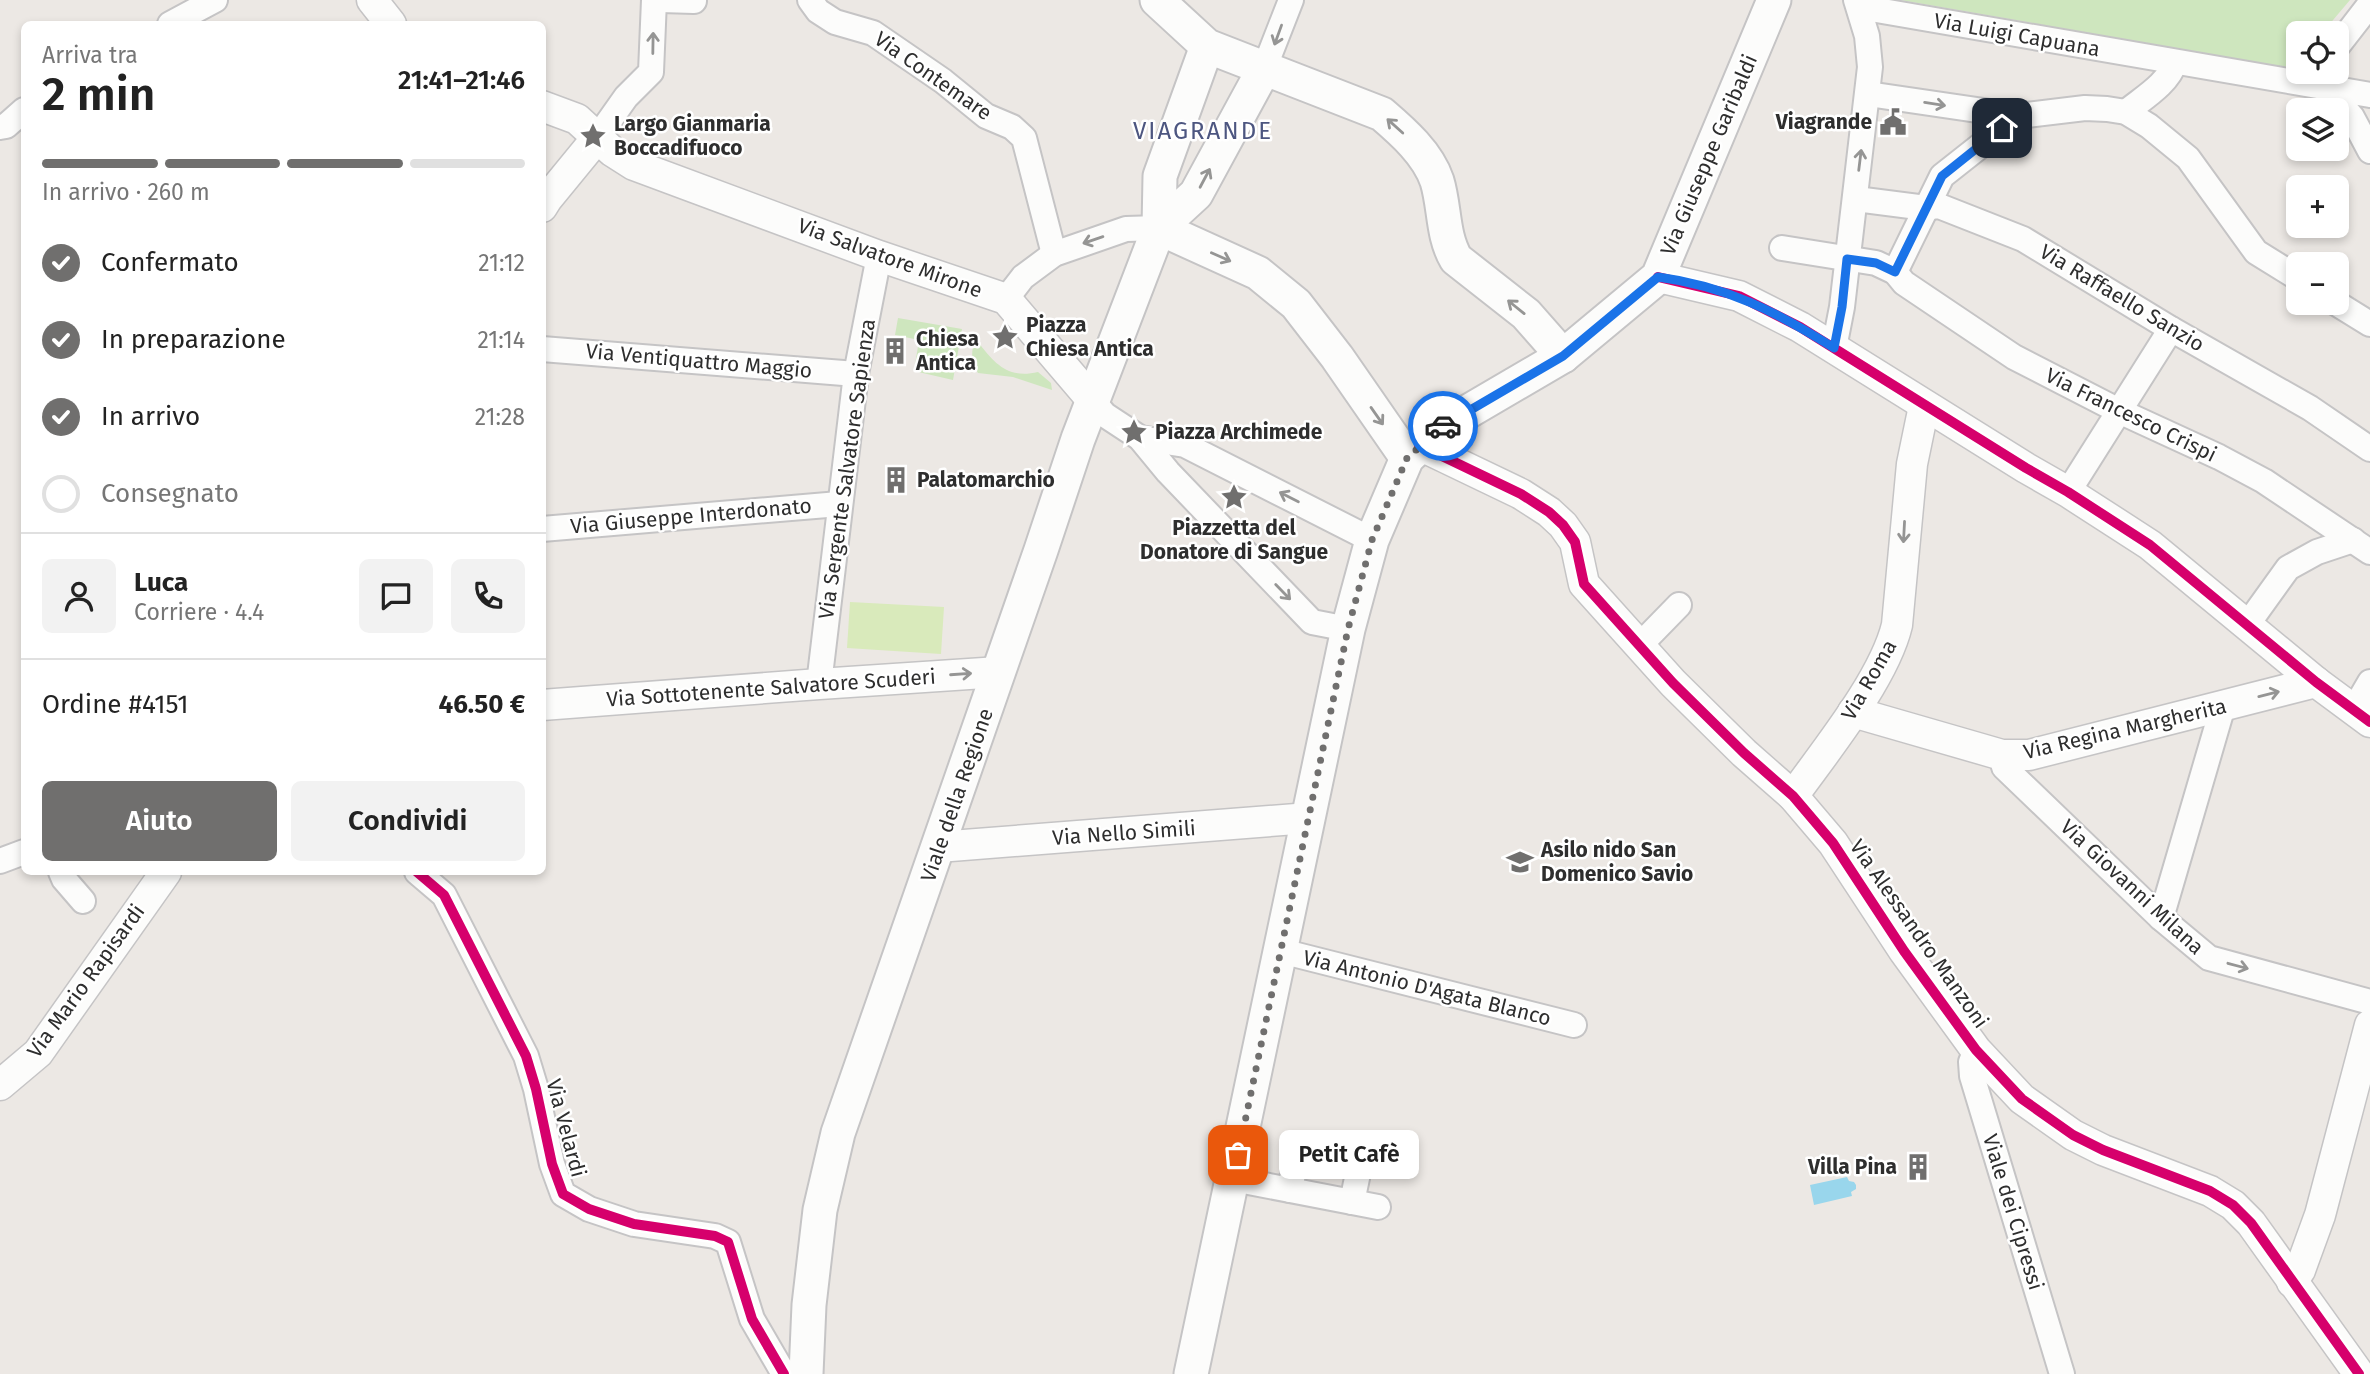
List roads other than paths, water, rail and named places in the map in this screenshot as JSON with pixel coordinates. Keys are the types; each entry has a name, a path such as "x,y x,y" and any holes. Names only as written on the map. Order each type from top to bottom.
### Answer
{"main road":[{"path":"1157,0 1207,46 1382,114 1395,125 1413,143 1437,180 1449,246 1456,259 1526,314 1563,356"},
{"name":"Via Giuseppe Garibaldi","path":"1191,1374 1348,629 1372,540 1413,452 1440,428 1563,356 1658,277 1774,0"},
{"path":"1159,228 1160,176 1207,46"},
{"path":"1159,228 1196,194 1269,71"},
{"path":"1159,228 1258,273 1296,304 1413,452"},
{"name":"Viale della Regione","path":"806,1374 809,1304 820,1210 838,1133 1092,400 1159,228"}],"street":[{"path":"176,21 215,0"},
{"path":"372,0 389,21"},
{"path":"546,202 597,138 625,97 651,72 654,0"},
{"path":"661,0 694,1"},
{"name":"Via Contemare","path":"810,0 818,10 835,22 873,33 943,81 986,116 1012,127 1024,138 1054,254"},
{"path":"1269,71 1291,0"},
{"path":"1834,348 1856,199 1870,67 1867,36 1858,4"},
{"name":"Via Luigi Capuana","path":"1858,4 2175,62 2286,77"},
{"path":"2349,31 2370,4"},
{"path":"2126,113 2161,84 2172,72 2175,62"},
{"path":"2322,84 2361,119 2370,151"},
{"name":"Via Luigi Capuana","path":"2330,84 2370,95"},
{"path":"1868,94 2018,116 2085,108 2107,108 2126,113 2148,126 2188,158 2256,252 2286,271"},
{"name":"Via Salvatore Mirone","path":"546,108 597,138 634,165 879,256 1006,299 1023,277 1054,254 1126,229 1159,228"},
{"path":"0,127 6,126 21,113"},
{"path":"1782,248 1876,263 1895,272 1942,176 2018,116"},
{"name":"Via Raffaello Sanzio","path":"1856,199 1926,208 1939,206 2024,239 2171,329 2310,408 2370,449"},
{"name":"Via Sergente Salvatore Sapienza","path":"819,684 856,374 879,256"},
{"name":"Via Francesco Crispi","path":"1895,272 1904,282 2014,357 2264,481 2361,546"},
{"path":"1658,277 1739,296 1800,327 1924,406 2068,492 2150,545 2316,682 2362,716 2370,682"},
{"path":"1006,299 1105,415 1140,438 1168,472 1312,622 1348,629"},
{"path":"2349,311 2370,324"},
{"path":"2068,492 2171,329"},
{"name":"Via Ventiquattro Maggio","path":"546,349 856,374"},
{"name":"Via Roma","path":"1793,796 1853,712 1892,647 1897,625 1912,464 1924,406"},
{"path":"1140,438 1185,445 1372,540"},
{"name":"Via Alessandro Manzoni","path":"1413,452 1482,475 1530,500 1563,524 1575,542 1584,584 1673,683 1744,753 1793,796 1833,843 1904,951 1976,1050 2022,1099 2073,1135 2102,1150 2210,1191 2233,1205 2251,1223 2359,1374"},
{"name":"Via Giuseppe Interdonato","path":"546,529 839,504"},
{"path":"2247,625 2288,568 2317,552 2361,546"},
{"path":"1639,646 1679,605"},
{"name":"Via Sottotenente Salvatore Scuderi","path":"546,705 999,673"},
{"name":"Via Regina Margherita","path":"1853,712 2001,755 2029,755 2316,682"},
{"path":"2161,918 2222,706"},
{"name":"Via Giovanni Milana","path":"2001,755 2004,767 2161,918 2209,958 2370,1002"},
{"name":"Via Nello Simili","path":"938,847 1309,818"},
{"path":"0,861 21,853"},
{"path":"62,875 83,901"},
{"name":"Via Mario Rapisardi","path":"0,1085 38,1053 164,875"},
{"name":"Via Velardi","path":"421,875 444,895 526,1056 552,1164 563,1194 589,1209 634,1224 715,1236 727,1242 752,1319 784,1374"},
{"name":"Via Antonio D'Agata Blanco","path":"1281,951 1574,1025"},
{"path":"2292,1282 2300,1270 2320,1215 2370,1026"},
{"name":"Viale dei Cipressi","path":"1976,1050 1971,1062 1972,1076 2062,1374"},
{"path":"1290,1190 1298,1147 1361,1159 1352,1202"},
{"path":"1233,1179 1378,1208"}],"water":[{"path":"1847,1177 1856,1185 1856,1189 1851,1192 1852,1196 1814,1205 1810,1185"}],"place":[{"name":"Viagrande","path":"1893,122"},
{"name":"Largo Gianmaria Boccadifuoco","path":"593,136"},
{"name":"Piazza Chiesa Antica","path":"1005,337"},
{"name":"Chiesa Antica","path":"895,351"},
{"name":"Piazza Archimede","path":"1134,432"},
{"name":"Palatomarchio","path":"896,480"},
{"name":"Piazzetta del Donatore di Sangue","path":"1234,497"},
{"name":"Asilo nido San Domenico Savio","path":"1520,862"},
{"name":"Petit Cafè","path":"1238,1155"},
{"name":"Villa Pina","path":"1918,1167"}],"district":[{"name":"VIAGRANDE","path":"1203,131"}]}
